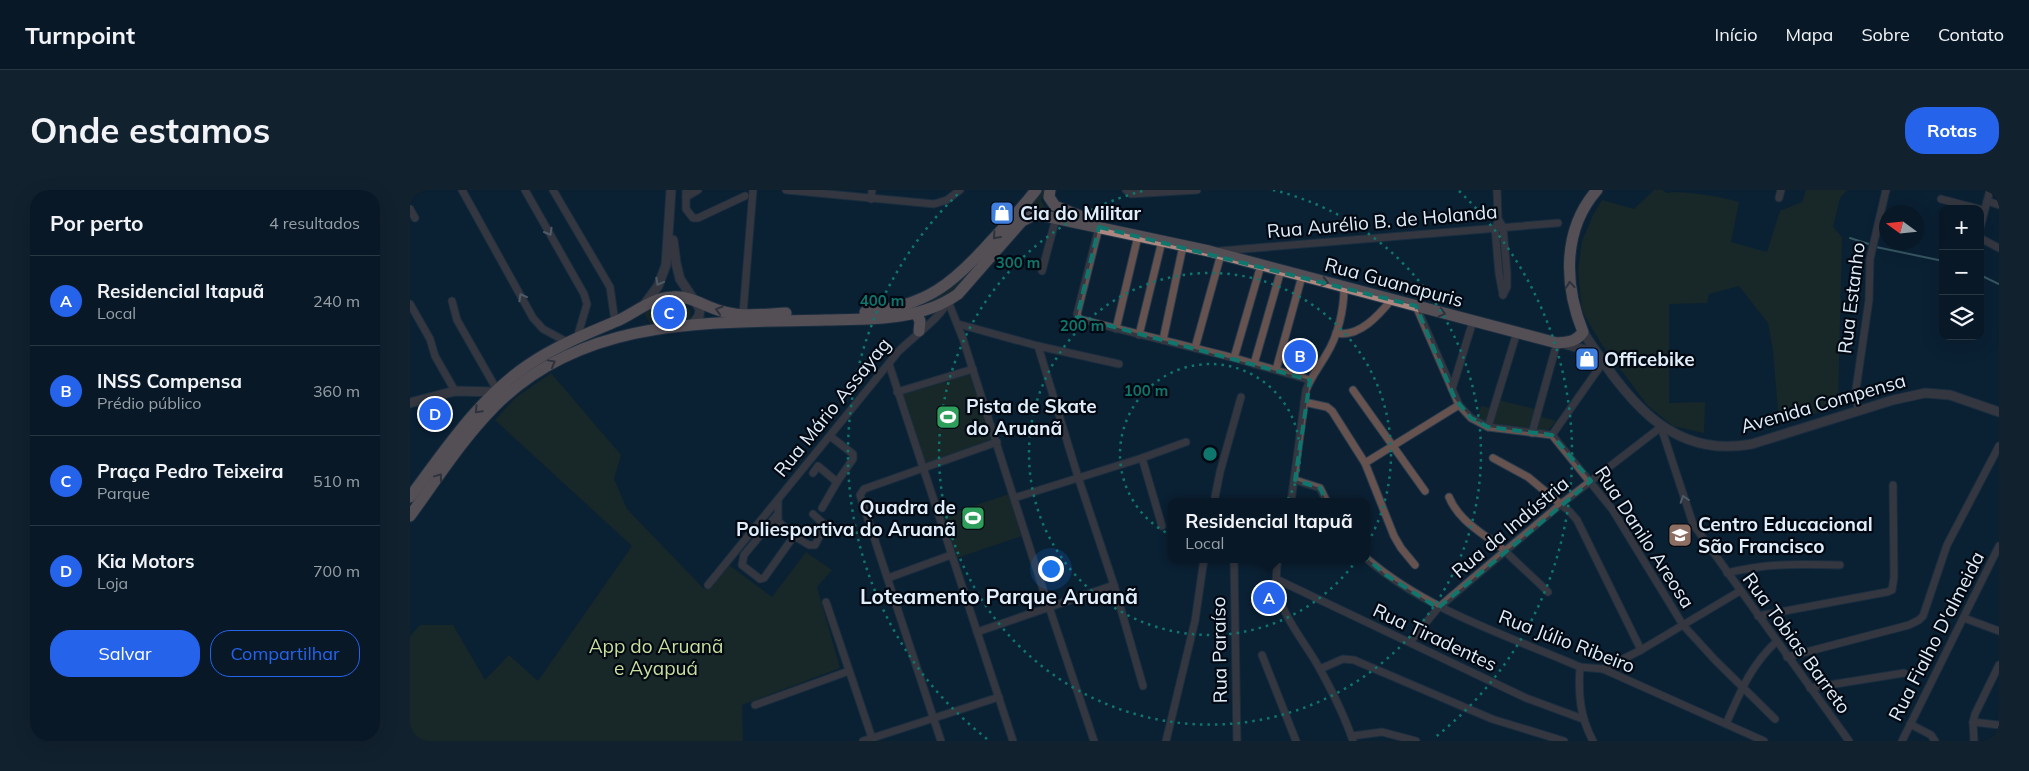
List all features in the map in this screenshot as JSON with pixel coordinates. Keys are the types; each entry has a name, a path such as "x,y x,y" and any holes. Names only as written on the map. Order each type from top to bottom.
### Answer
{"main road":[{"path":"410,497 467,422 496,391 529,364 572,340 666,297 681,297 697,301 720,311 743,314 877,311 922,299 957,277 973,262 1027,195 1036,190"},
{"name":"Avenida Compensa","path":"1583,332 1570,292 1570,257 1578,222 1584,208 1597,190"},
{"name":"Rua Guanapuris","path":"1050,191 1051,202 1062,210 1163,238 1183,246"},
{"name":"Rua Guanapuris","path":"948,301 967,285 1022,221 1034,215 1099,226 1162,242 1221,254 1557,342"},
{"path":"410,516 478,425 506,395 525,380 563,357 599,342 641,331 692,325 875,318 916,313 948,301"},
{"path":"916,313 920,321 919,331"},
{"path":"1557,342 1574,341 1583,332"}],"street":[{"path":"462,190 534,318 543,329 572,340 587,304 584,294 525,190"},
{"path":"553,190 610,287 613,306 618,320"},
{"path":"643,308 658,286 666,265 671,190"},
{"path":"698,190 686,194 686,208 689,215 698,218 745,196"},
{"path":"743,314 753,190"},
{"path":"786,190 934,204 947,200 960,190"},
{"path":"871,199 872,190"},
{"path":"1129,192 1139,190"},
{"path":"1129,192 1197,190"},
{"path":"1496,190 1507,287 1503,295 1499,274 1499,227"},
{"path":"1779,198 1781,190"},
{"name":"Rua Estanho","path":"1858,411 1856,389 1869,300 1870,259 1886,190"},
{"path":"1984,205 1990,190"},
{"path":"1941,199 1965,205"},
{"path":"1987,201 1999,204"},
{"path":"410,208 415,218"},
{"path":"670,218 677,272 686,290 697,301 700,309 699,316 692,325"},
{"path":"1042,270 1056,218"},
{"name":"Rua Aurélio B. de Holanda","path":"1209,252 1558,223"},
{"path":"1099,226 1077,314 1079,319 1234,358 1310,380"},
{"path":"1116,329 1138,236"},
{"path":"1984,240 1999,248"},
{"path":"1139,335 1162,242"},
{"path":"1162,340 1183,246"},
{"path":"1195,348 1221,254"},
{"path":"1234,358 1261,265"},
{"path":"1254,364 1281,270"},
{"path":"1276,370 1302,276"},
{"path":"1292,498 1304,402 1310,380 1327,353 1336,332 1343,306 1344,287"},
{"path":"1336,332 1345,333 1362,328 1379,315 1392,299"},
{"path":"410,403 456,391 496,391 457,320 452,301"},
{"path":"948,301 973,369 1094,741"},
{"name":"Rua Mário Assayag","path":"708,585 889,364 919,331 941,313 948,301"},
{"path":"410,304 430,339 435,356 456,391"},
{"path":"1416,306 1459,405 1471,418 1488,427 1552,435 1604,362"},
{"path":"1452,390 1473,321"},
{"path":"958,324 1038,346 1119,364"},
{"path":"1488,427 1517,332"},
{"name":"Avenida Compensa","path":"1583,332 1636,404 1661,427 1680,437 1704,444 1740,446 1911,395 1937,393 1962,398 1999,412"},
{"path":"1532,433 1557,342"},
{"name":"Rua Guanapuris","path":"1557,342 1597,353"},
{"path":"1038,346 1078,477 1114,585 1143,686"},
{"path":"889,364 1013,741"},
{"path":"897,392 973,369"},
{"path":"1353,390 1425,491"},
{"path":"1215,498 1241,397"},
{"path":"1304,402 1330,408 1365,463 1394,536 1415,565"},
{"path":"1365,463 1459,405"},
{"name":"Rua da Indústria","path":"1410,642 1438,608 1561,504 1661,427"},
{"name":"Rua Tobias Barreto","path":"1661,427 1690,518 1727,573 1848,741"},
{"name":"Rua Danilo Areosa","path":"1552,435 1612,509 1683,625 1698,643 1775,719"},
{"path":"822,508 853,459 853,454 830,436"},
{"path":"941,741 860,495 861,492 922,468 996,442"},
{"path":"1014,498 1142,458 1186,442"},
{"path":"1787,657 1909,625 1919,620 1947,545 1999,446"},
{"path":"1142,458 1162,526"},
{"path":"1493,458 1528,477 1570,512 1582,529 1641,650"},
{"path":"813,472 818,466 837,482"},
{"path":"1295,480 1320,488 1325,498"},
{"path":"1758,616 1892,590 1894,577 1894,485"},
{"path":"1449,497 1454,509 1462,518 1505,552 1548,592"},
{"path":"778,499 777,515 779,524 809,545 816,545 825,525 825,522 813,514"},
{"path":"777,515 744,555 742,565 762,579 794,536"},
{"name":"Rua Fialho D'almeida","path":"1902,741 1999,546"},
{"path":"888,578 951,555"},
{"name":"Rua Júlio Ribeiro","path":"1370,561 1386,575 1438,608 1580,667 1603,669 1764,741"},
{"path":"1166,741 1195,621 1203,563"},
{"name":"Rua Paraíso","path":"1234,563 1237,741"},
{"path":"1278,563 1277,593 1281,606 1320,669 1352,738 1382,732 1416,741"},
{"path":"1727,573 1781,564 1840,565"},
{"name":"Rua Tiradentes","path":"1276,579 1526,698 1583,719"},
{"path":"978,632 1114,585"},
{"path":"1603,669 1641,650 1740,591"},
{"path":"826,602 873,740"},
{"path":"1964,618 1999,631"},
{"path":"1726,724 1758,660 1776,642"},
{"path":"1262,655 1296,741"},
{"path":"1320,669 1343,659 1354,660 1492,719 1564,741"},
{"path":"1974,741 1973,722 1980,703 1999,665"},
{"path":"1580,667 1579,686 1583,719 1593,741"},
{"path":"755,706 849,671"},
{"path":"1810,688 1904,673"},
{"path":"863,741 873,740 999,697"},
{"path":"1973,722 1999,725"},
{"path":"1910,724 1931,735 1935,741"}],"highlighted area":[{"path":"1099,227 1416,306 1455,399 1471,418 1488,427 1552,435 1591,481 1438,608 1386,575 1355,548 1337,525 1320,488 1295,480 1310,380 1077,317"}],"green space":[{"path":"1039,190 1045,190 1041,200 1046,210 1036,210 952,293 920,309 882,313 939,294"},
{"path":"1654,190 1662,190 1667,193 1702,194 1739,202 1731,242 1767,252 1780,211 1802,202 1806,190 1847,190 1840,198 1833,227 1842,237 1838,407 1779,423 1773,350 1768,323 1739,286 1709,294 1707,303 1669,304 1669,403 1705,402 1704,433 1673,426 1648,406 1600,342 1582,311 1578,270 1582,241 1593,215 1602,200 1634,209"},
{"path":"663,302 682,304 691,311 690,319 654,324 649,322 645,315 647,310"},
{"path":"971,372 993,440 923,465 901,394"},
{"name":"App do Aruanã e Ayapuá","path":"551,373 621,455 614,479 627,509 704,589 729,565 772,597 806,552 832,570 817,587 840,668 742,705 743,741 413,741 410,737 410,636 420,625 453,625 485,680 509,655 538,681 632,546 495,420 515,398"},
{"path":"1498,400 1535,409 1536,415 1556,421 1547,432 1492,424 1478,417 1481,406 1495,409"},
{"path":"1009,494 1022,536 957,558 944,516"}],"waterway":[{"path":"1850,238 1872,245"},
{"path":"1876,247 1939,260"},
{"path":"1984,277 1999,284"}],"place":[{"name":"Cia do Militar","path":"1002,213"},
{"name":"Praça Pedro Teixeira","path":"669,313"},
{"name":"INSS Compensa","path":"1300,356"},
{"name":"Officebike","path":"1587,359"},
{"name":"Kia Motors","path":"435,414"},
{"name":"Pista de Skate do Aruanã","path":"948,417"},
{"name":"Quadra de Poliesportiva do Aruanã","path":"973,518"},
{"name":"Centro Educacional São Francisco","path":"1680,535"},
{"name":"Residencial Itapuã","path":"1269,598"}],"district":[{"name":"Loteamento Parque Aruanã","path":"999,597"}]}
